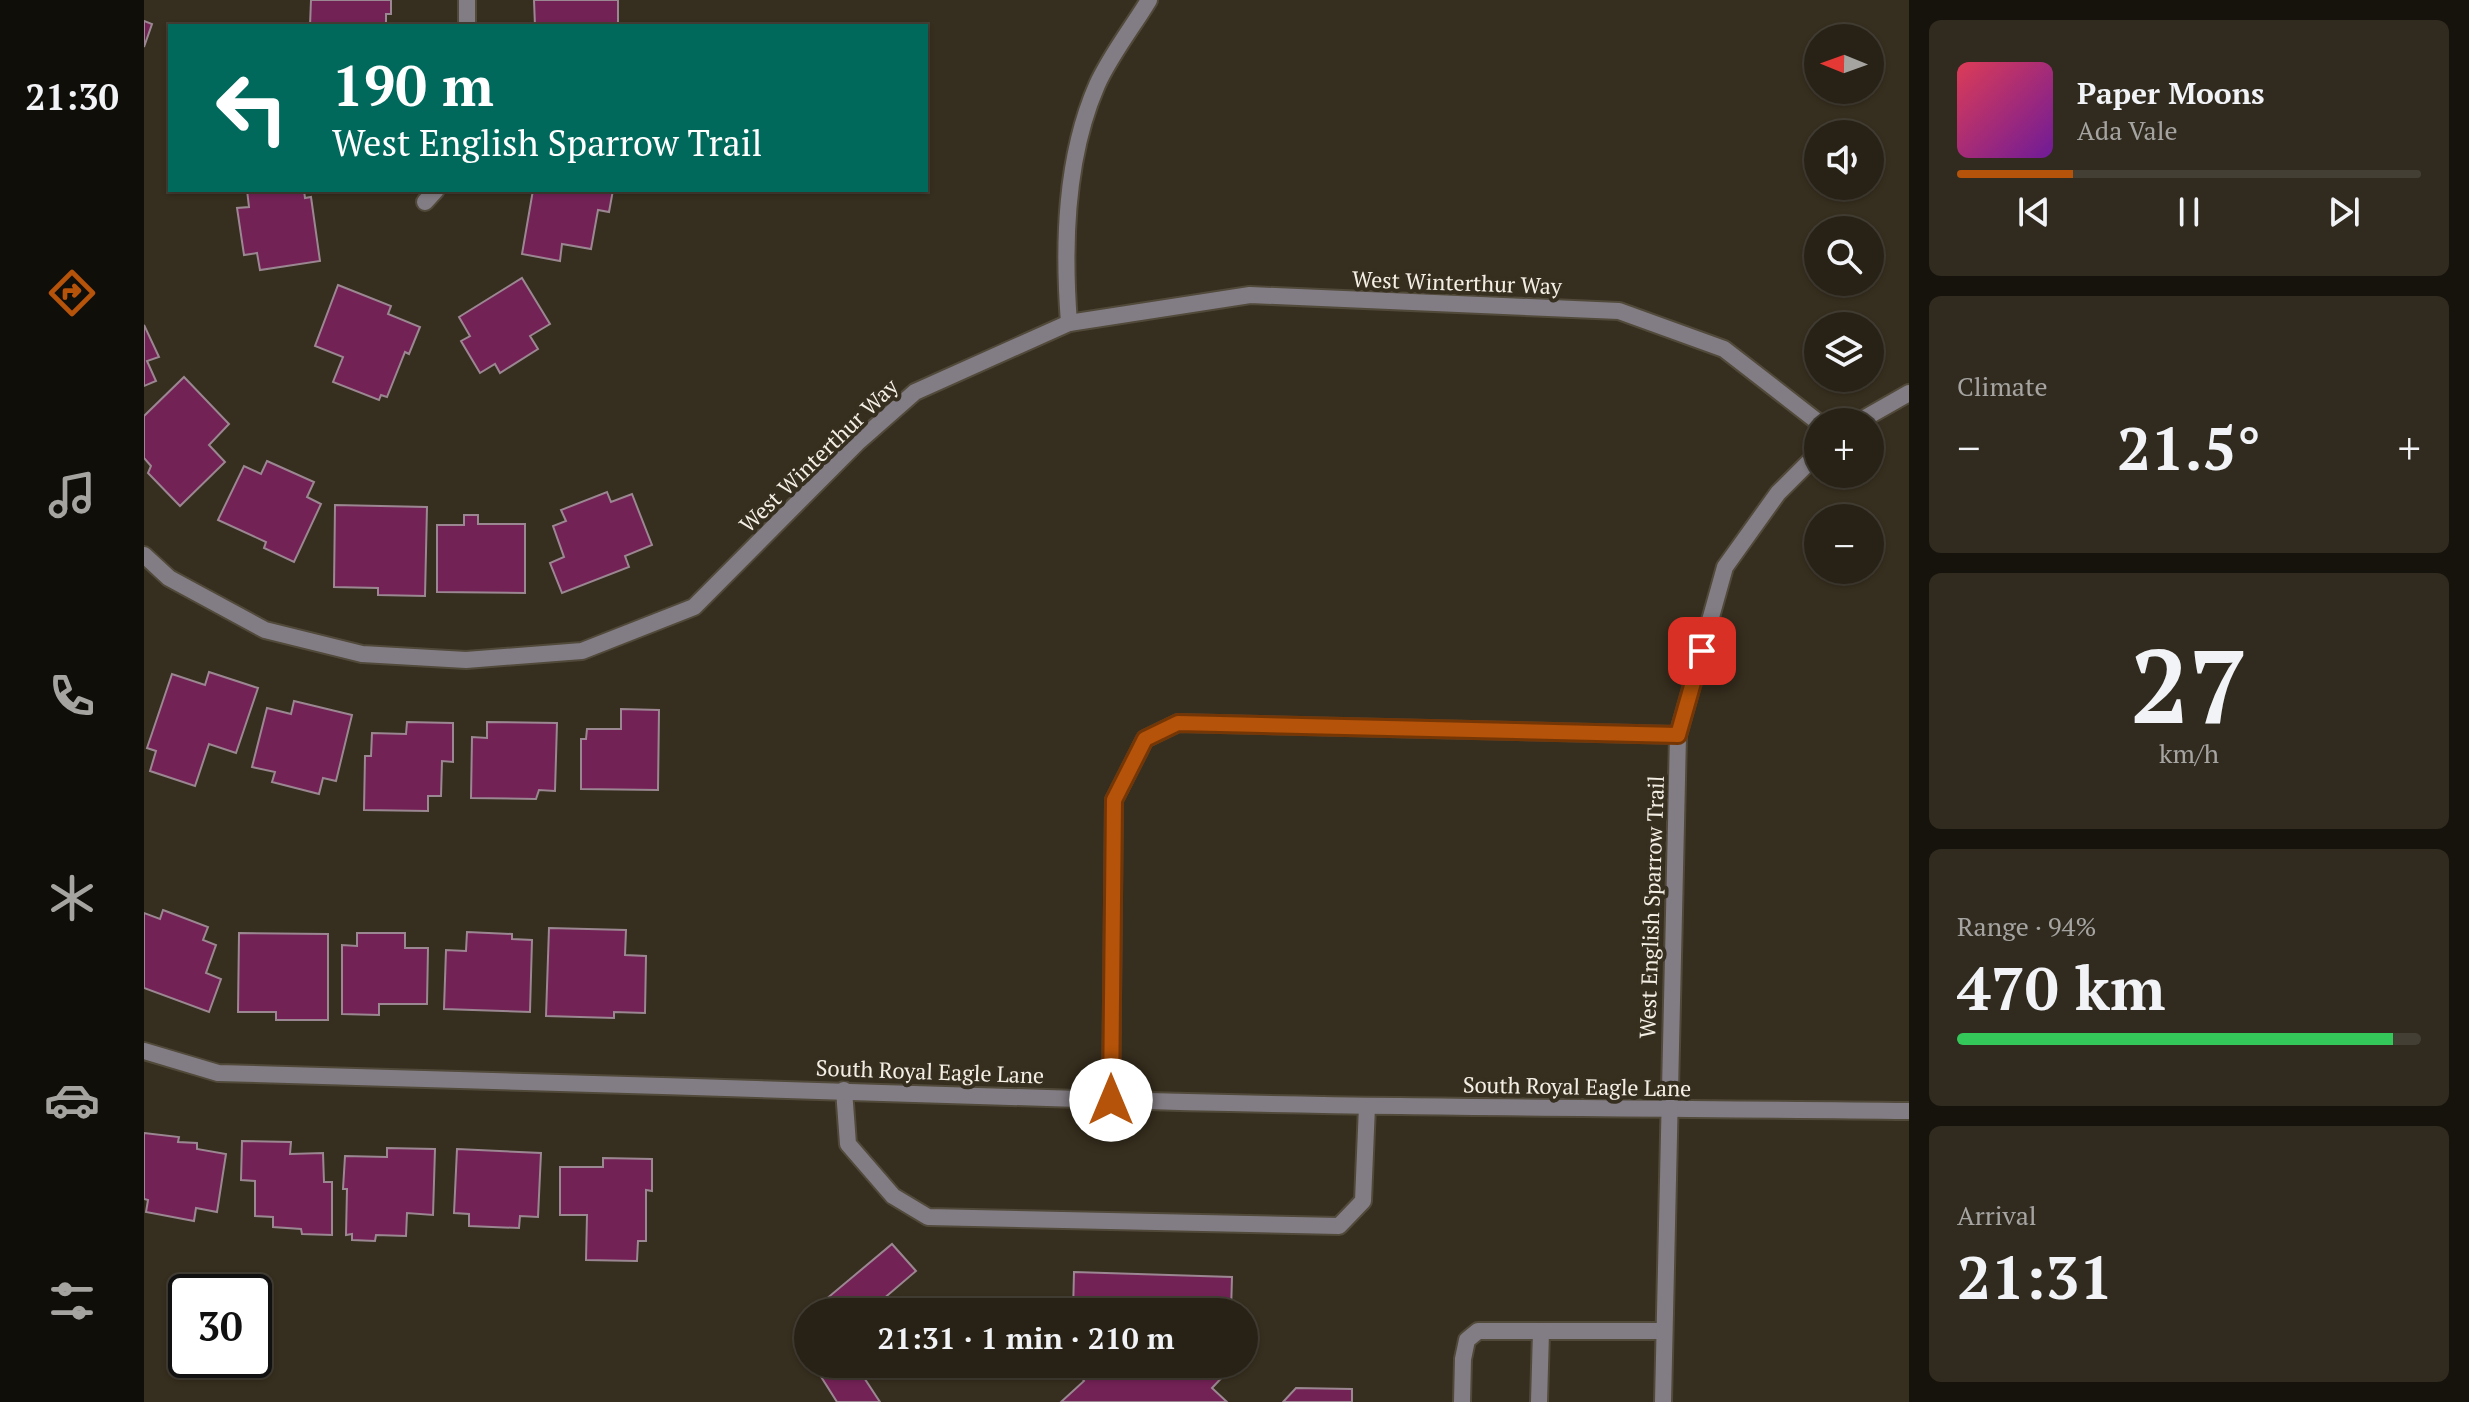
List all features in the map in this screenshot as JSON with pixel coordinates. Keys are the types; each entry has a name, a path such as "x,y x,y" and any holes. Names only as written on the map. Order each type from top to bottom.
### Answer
{"street":[{"path":"467,0 467,24"},
{"path":"1069,323 1064,265 1075,150 1097,84 1149,0"},
{"name":"West Winterthur Way","path":"144,555 169,578 265,630 362,654 466,660 582,651 694,607 857,443 915,392 1069,323 1250,295 1619,311 1724,349 1804,411"},
{"path":"1883,408 1909,393"},
{"name":"West English Sparrow Trail","path":"1663,1402 1678,735 1725,567 1778,493 1804,467"},
{"path":"1111,1100 1114,800 1145,739 1178,723 1678,735"},
{"name":"South Royal Eagle Lane","path":"144,1051 218,1073 1367,1106 1909,1111"},
{"path":"844,1090 848,1144 893,1196 928,1217 1339,1226 1363,1201 1367,1106"},
{"path":"1462,1402 1463,1359 1467,1340 1478,1331 1664,1331"},
{"path":"1539,1402 1541,1332"}],"building":[{"path":"311,0 391,0 391,14 386,14 386,24 310,24"},
{"path":"534,0 618,0 618,24 535,24"},
{"path":"144,21 152,24 144,47"},
{"path":"247,192 304,192 305,198 311,197 320,261 260,270 257,253 244,255 237,208 249,207"},
{"path":"533,192 613,192 609,212 598,210 591,249 562,244 560,261 522,254"},
{"path":"522,278 550,324 530,336 538,349 500,373 495,364 480,373 461,341 470,336 459,317"},
{"path":"338,285 391,306 388,314 420,327 409,354 405,352 387,397 381,395 379,400 333,382 343,357 315,346"},
{"path":"144,325 159,357 147,361 156,381 144,386"},
{"path":"184,377 229,424 209,445 225,462 180,506 148,473 151,466 144,458 144,416"},
{"path":"267,461 314,482 307,497 321,504 294,562 264,548 266,542 218,520 244,466 261,474"},
{"path":"607,492 611,502 632,494 652,545 625,556 629,567 562,593 550,563 564,557 553,526 566,521 561,510"},
{"path":"335,505 427,507 425,596 378,595 378,588 334,587"},
{"path":"464,515 478,515 478,524 525,524 525,593 437,592 437,525 464,525"},
{"path":"209,672 258,688 236,753 209,744 195,786 150,771 156,751 147,748 172,674 205,685"},
{"path":"294,701 352,715 336,781 323,778 319,794 272,782 275,772 252,767 267,708 291,714"},
{"path":"621,709 659,710 658,790 581,789 581,739 586,739 587,729 621,729"},
{"path":"407,722 453,723 453,762 442,761 441,796 428,796 428,811 364,810 365,756 371,756 372,733 406,734"},
{"path":"487,722 557,723 555,791 539,790 536,799 471,798 472,737 487,738"},
{"path":"163,910 208,927 203,940 216,945 206,973 221,979 209,1012 144,988 144,913 160,919"},
{"path":"549,928 626,930 625,955 646,956 645,1013 614,1012 614,1018 546,1016"},
{"path":"467,932 512,934 512,939 532,940 530,1012 444,1009 446,950 466,951"},
{"path":"239,933 328,934 328,1020 276,1020 276,1012 238,1012"},
{"path":"357,933 405,933 405,948 428,948 427,1004 379,1004 379,1015 342,1014 342,945 357,946"},
{"path":"144,1133 179,1137 178,1142 197,1143 197,1149 226,1154 217,1212 196,1208 194,1221 146,1212"},
{"path":"242,1141 291,1142 290,1154 323,1153 324,1182 332,1182 332,1235 302,1234 301,1229 273,1227 273,1217 255,1216 255,1181 241,1180"},
{"path":"387,1148 435,1149 433,1215 407,1213 406,1236 376,1235 375,1241 352,1240 352,1234 346,1235 347,1189 343,1189 345,1156 387,1157"},
{"path":"457,1149 541,1153 538,1217 520,1216 519,1228 469,1226 469,1214 454,1213"},
{"path":"603,1158 652,1159 652,1191 646,1190 646,1241 638,1241 637,1261 586,1260 587,1215 560,1215 560,1167 603,1167"},
{"path":"892,1244 916,1271 884,1298 827,1298"},
{"path":"1074,1272 1232,1277 1231,1298 1073,1298"},
{"path":"822,1378 864,1378 880,1402 837,1402"},
{"path":"1082,1378 1221,1378 1212,1388 1227,1402 1061,1402 1084,1381"},
{"path":"1296,1388 1352,1389 1352,1402 1283,1402"}],"route":[{"path":"1111,1100 1114,800 1145,739 1178,723 1678,735 1702,651"}]}
